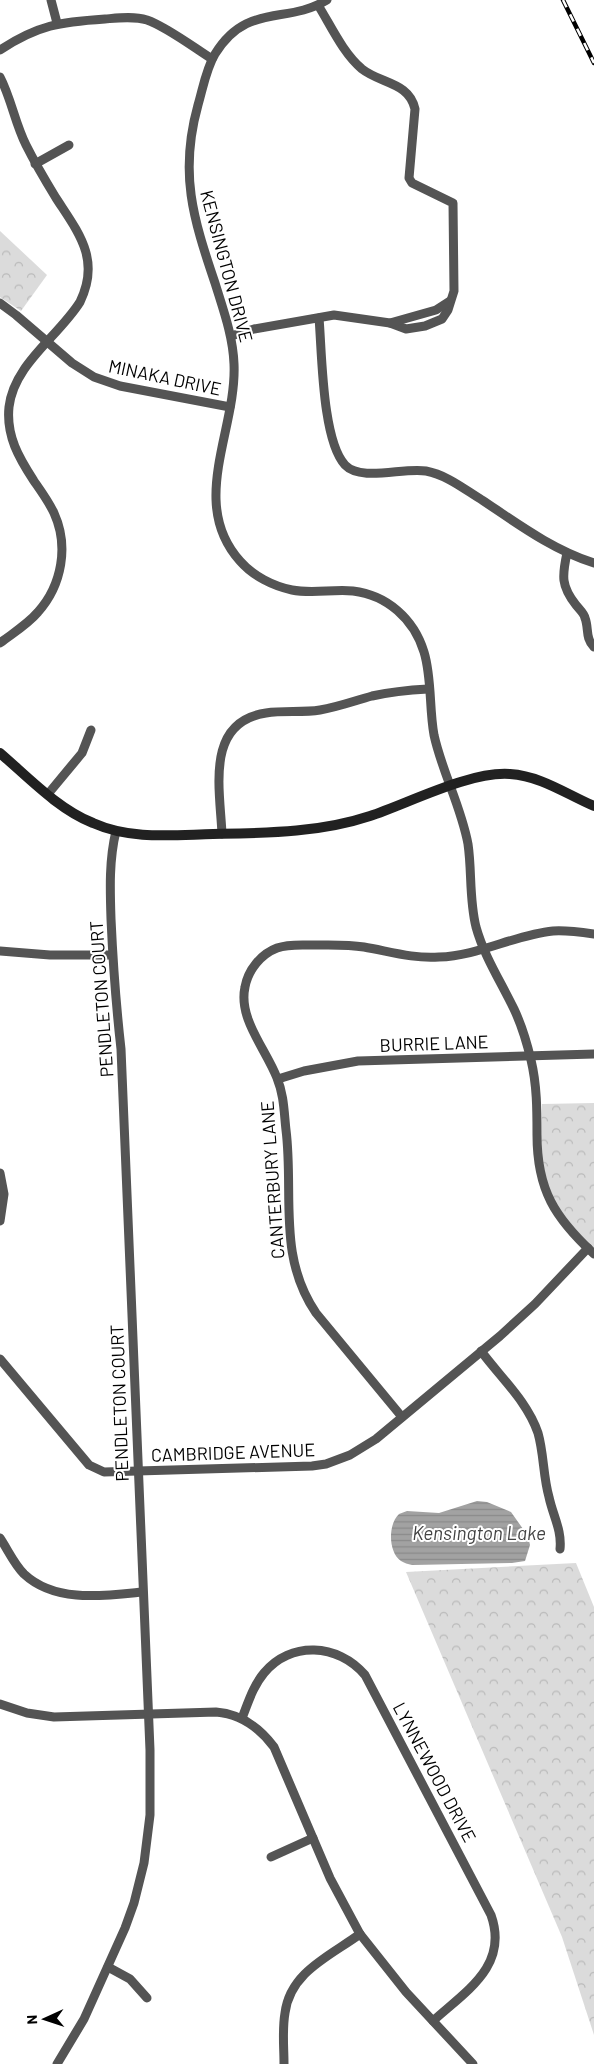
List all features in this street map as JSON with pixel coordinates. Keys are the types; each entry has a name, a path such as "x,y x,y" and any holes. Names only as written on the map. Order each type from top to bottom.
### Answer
{"street":[{"path":"51,0 56,23"},
{"name":"KENSINGTON DRIVE","path":"327,0 300,11 272,14 251,21 231,35 212,59 193,127 188,176 196,223 231,336 234,374 214,494 218,522 232,551 255,574 276,585 306,592 352,591 376,597 394,608 406,619 417,635 425,655 435,737 461,814 468,843 473,913 484,948 515,1011 530,1056 536,1092 538,1158 542,1182 555,1212 591,1251"},
{"path":"231,336 256,329 334,315 390,323 436,310 450,301 454,291 453,203 412,183 409,178 415,109 413,99 396,86 371,76 360,67 350,57 318,5"},
{"path":"0,50 29,33 56,23 88,19 145,19 212,59"},
{"path":"0,77 19,130 36,164 81,236 88,263 88,278 80,302 18,378 11,397 8,421 10,436 19,458 54,513 61,539 62,560 56,585 49,598 31,619 0,643"},
{"path":"36,164 68,144"},
{"name":"MINAKA DRIVE","path":"0,303 82,370 108,383 230,407"},
{"path":"319,318 329,429 339,458 346,466 357,472 425,471 451,479 567,553 594,563"},
{"path":"567,553 563,571 565,589 583,613 586,619 587,636 594,647"},
{"path":"222,834 219,780 220,754 231,733 246,720 266,713 314,711 391,692 428,689"},
{"path":"48,794 82,753 90,730"},
{"path":"0,753 48,794 79,817 116,832 143,836 296,831 339,824 374,815 450,786 489,774 522,775 546,782 594,806"},
{"name":"PENDLETON COURT","path":"56,2064 84,2019 128,1920 144,1863 150,1815 148,1714 121,1049 112,955 110,872 116,832"},
{"name":"CANTERBURY LANE","path":"402,1417 326,1326 301,1288 291,1252 288,1142 283,1097 278,1079 248,1019 244,1004 244,988 247,977 259,960 271,951 292,945 338,945 436,958 465,954 553,931 594,934"},
{"path":"0,951 50,955 112,955"},
{"name":"BURRIE LANE","path":"278,1079 311,1069 358,1061 594,1054"},
{"path":"0,1174 4,1194 0,1221"},
{"name":"CAMBRIDGE AVENUE","path":"0,1359 89,1465 104,1472 326,1464 359,1451 376,1439 535,1304 591,1251"},
{"path":"481,1351 519,1399 532,1419 539,1438 549,1497 560,1531 560,1549"},
{"path":"0,1538 24,1574 48,1589 72,1595 142,1592"},
{"name":"LYNNEWOOD DRIVE","path":"242,1718 257,1683 263,1674 277,1661 294,1652 316,1650 334,1653 348,1660 364,1674 495,1926 496,1946 490,1965 473,1985 434,2020"},
{"path":"0,1704 27,1713 54,1717 216,1712 242,1718 263,1732 274,1747 330,1878 360,1934 406,1992 473,2064"},
{"path":"271,1857 312,1838"},
{"path":"284,2064 284,2015 293,1988 305,1972 360,1934"},
{"path":"108,1967 130,1979 147,1998"}],"green space":[{"path":"0,231 47,275 21,311 0,297"},
{"path":"594,1103 594,1248 563,1215 549,1193 543,1172 541,1138 542,1104"},
{"path":"576,1563 594,1607 594,2035 562,1937 406,1572"}],"water":[{"name":"Kensington Lake","path":"477,1501 487,1502 511,1512 528,1536 530,1545 525,1561 512,1563 412,1565 402,1562 397,1557 392,1545 391,1531 399,1514 407,1511 439,1513"}],"railway":[{"path":"563,0 594,63"}]}
